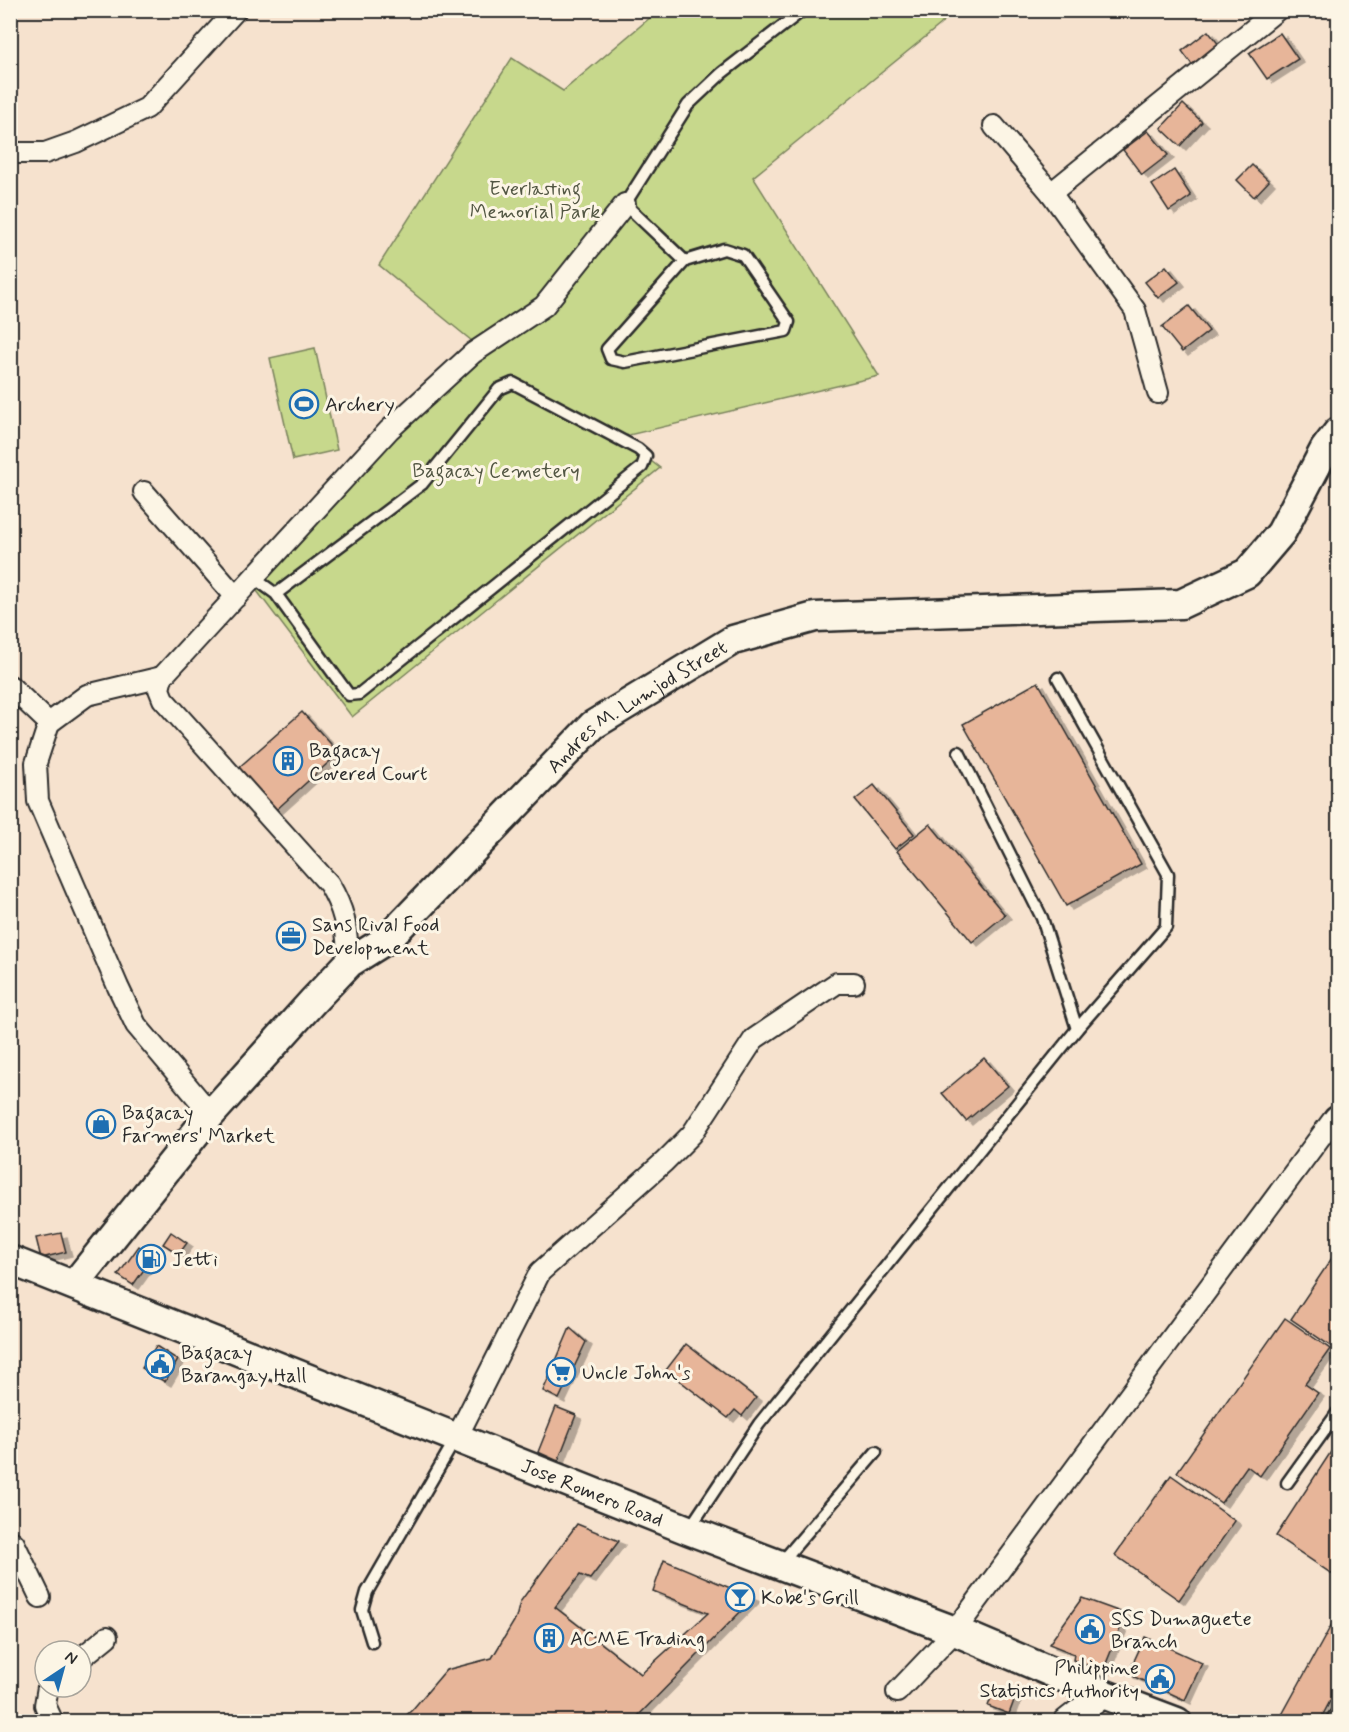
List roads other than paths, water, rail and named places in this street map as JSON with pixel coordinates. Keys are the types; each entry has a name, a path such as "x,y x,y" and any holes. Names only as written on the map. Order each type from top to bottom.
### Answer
{"main road":[{"name":"Andres M. Lumjod Street","path":"74,1285 211,1114 349,963 381,943 399,927 593,725 733,640 815,617 1181,604 1246,573 1281,533 1325,449 1338,432"},
{"name":"Jose Romero Road","path":"10,1260 688,1530 955,1631 1103,1694 1177,1722"}],"street":[{"path":"10,153 45,153 76,142 147,108 236,10"},
{"path":"1051,193 1276,10"},
{"path":"994,126 1051,193 1135,309 1158,393"},
{"path":"349,963 345,918 340,902 329,884 163,699 159,689 162,677 390,430 473,353 544,306 625,204"},
{"path":"144,492 236,597"},
{"path":"162,677 87,696 49,723 36,763 38,801 136,1025 211,1114"},
{"path":"10,686 49,723"},
{"path":"457,1437 540,1272 664,1162 692,1134 754,1039 837,983 854,983"},
{"path":"897,1692 955,1631 1335,1117"},
{"path":"10,1540 14,1543 40,1597"},
{"path":"93,1649 107,1638"},
{"path":"1066,1722 1103,1694"},
{"path":"46,1699 45,1705 50,1721"}],"lane":[{"path":"685,261 625,204 688,105 722,74 803,10"},
{"path":"724,249 743,255 789,321 786,331 625,362 611,359 607,349 685,261 724,249"},
{"path":"254,578 276,594 349,695 359,694 642,466 646,456 638,449 513,383 499,389 422,484 276,594"},
{"path":"688,1530 759,1424 1077,1029 1166,927 1168,874 1058,678"},
{"path":"958,752 1042,918 1077,1029"},
{"path":"1287,1483 1338,1412"},
{"path":"372,1642 362,1610 367,1592 457,1437"},
{"path":"780,1564 876,1452"},
{"path":"1330,1722 1338,1711"}],"place":[{"name":"Archery","path":"304,404"},
{"name":"Bagacay Covered Court","path":"288,761"},
{"name":"Sans Rival Food Development","path":"291,936"},
{"name":"Bagacay Farmers' Market","path":"101,1124"},
{"name":"Jetti","path":"151,1259"},
{"name":"Bagacay Barangay Hall","path":"160,1364"},
{"name":"Uncle John's","path":"561,1372"},
{"name":"Kobe's Grill","path":"740,1597"},
{"name":"SSS Dumaguete Branch","path":"1090,1629"},
{"name":"ACME Trading","path":"549,1638"},
{"name":"Philippine Statistics Authority","path":"1160,1679"}],"park label":[{"name":"Everlasting Memorial Park","path":"535,200"},
{"name":"Bagacay Cemetery","path":"496,470"}]}
